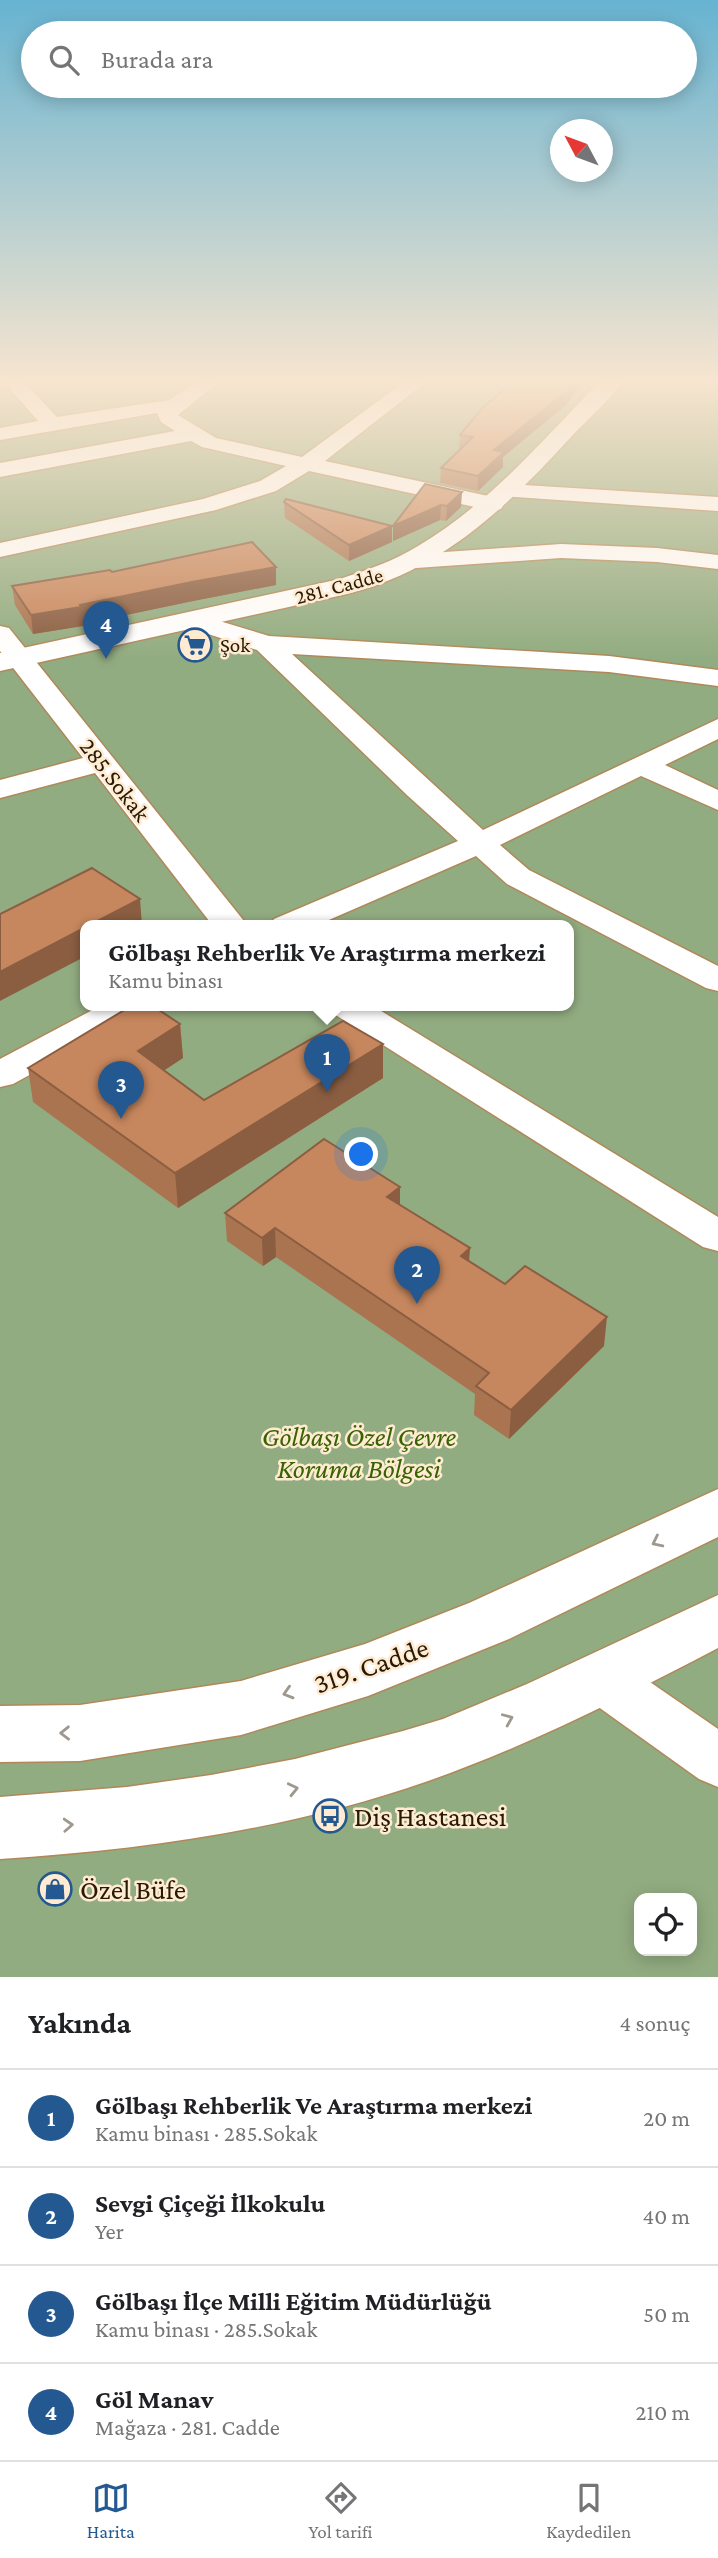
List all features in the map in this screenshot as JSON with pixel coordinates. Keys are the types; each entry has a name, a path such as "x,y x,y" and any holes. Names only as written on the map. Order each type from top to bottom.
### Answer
{"street":[{"path":"0,550 208,505 268,486 288,474"},
{"path":"358,474 500,498 718,503"},
{"name":"281. Cadde","path":"10,660 368,581 416,561 445,543 500,498 523,474"},
{"path":"416,561 562,551 657,555 718,562"},
{"path":"193,621 266,644 610,664 718,678"},
{"name":"285.Sokak","path":"0,634 10,660 100,763 226,920"},
{"path":"266,644 419,790 518,877 718,980"},
{"path":"300,920 480,843 718,728"},
{"path":"0,789 100,763"},
{"path":"641,765 718,801"},
{"path":"0,1075 119,1011"},
{"path":"355,1011 718,1236"},
{"name":"319. Cadde","path":"0,1734 80,1733 241,1707 368,1670 489,1621 718,1512"},
{"path":"0,1828 77,1825 194,1809 293,1790 442,1747 602,1679 718,1620"},
{"path":"602,1679 718,1761"}],"green space":[{"name":"Gölbaşı Özel Çevre Koruma Bölgesi","path":"0,474 718,474 718,1977 0,1977"}],"building":[{"path":"425,484 462,492 447,506 441,505 393,526"},
{"path":"286,499 392,526 349,545 284,502"},
{"path":"252,542 276,567 31,615 12,586 110,570 112,572"},
{"path":"92,868 140,899 100,920 80,920 80,930 0,972 0,914"},
{"path":"123,1011 160,1011 180,1024 138,1051 204,1100 343,1021 383,1044 175,1173 28,1068"},
{"path":"324,1139 400,1187 387,1197 470,1248 461,1256 505,1284 525,1266 607,1317 511,1410 476,1386 489,1373 275,1228 262,1238 225,1213"}],"place":[{"name":"Şok","path":"195,645"},
{"name":"Göl Manav","path":"106,659"},
{"name":"Gölbaşı Rehberlik Ve Araştırma merkezi","path":"327,1092"},
{"name":"Gölbaşı İlçe Milli Eğitim Müdürlüğü","path":"121,1119"},
{"name":"Sevgi Çiçeği İlkokulu","path":"417,1304"},
{"name":"Diş Hastanesi","path":"330,1816"},
{"name":"Özel Büfe","path":"55,1889"}]}
